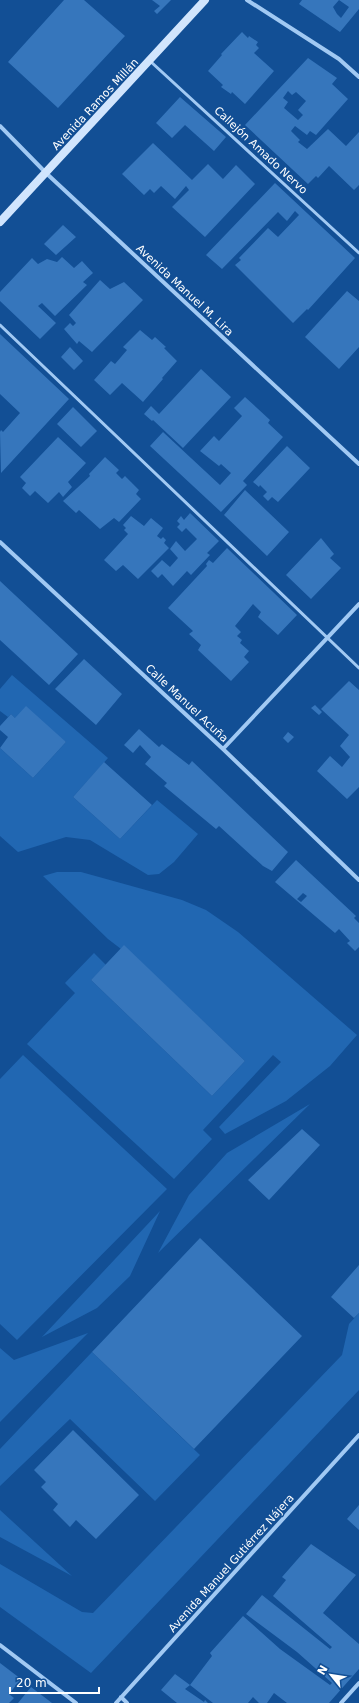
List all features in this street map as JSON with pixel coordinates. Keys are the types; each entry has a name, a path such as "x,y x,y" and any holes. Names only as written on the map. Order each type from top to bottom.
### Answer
{"main road":[{"name":"Avenida Ramos Millán","path":"0,222 205,0"}],"street":[{"path":"247,0 339,59 359,77"},
{"name":"Avenida Manuel M. Lira","path":"0,126 46,173 359,464"},
{"name":"Calle Manuel Acuña","path":"0,542 223,749 359,880"},
{"path":"223,749 359,604"},
{"name":"Avenida Manuel Gutiérrez Nájera","path":"116,1703 359,1435"},
{"path":"0,1645 76,1703"},
{"path":"341,1703 359,1683"},
{"path":"121,1697 127,1703"}],"lane":[{"name":"Callejón Amado Nervo","path":"150,60 359,253"},
{"path":"0,325 359,668"}],"shaded area":[{"path":"12,675 108,758 73,797 120,839 157,800 198,834 174,862 159,874 148,875 90,840 66,837 18,852 0,836 0,748 33,778 66,742 15,718 11,714 8,717 0,711 0,689"},
{"path":"57,872 81,872 182,900 206,910 238,932 357,1035 330,1066 286,1101 225,1134 219,1127 281,1062 273,1055 203,1130 212,1139 174,1179 27,1044 75,993 65,983 94,953 106,965 91,980 212,1096 245,1061 124,946 121,949 108,939 43,876"},
{"path":"23,1055 167,1189 17,1340 0,1324 0,1079"},
{"path":"310,1104 158,1253 189,1195 227,1153"},
{"path":"160,1211 130,1276 97,1308 42,1337"},
{"path":"359,1313 359,1390 91,1673 0,1607 0,1564 82,1612 93,1613 342,1355 349,1324"},
{"path":"88,1333 0,1422 0,1348 14,1360"},
{"path":"92,1352 200,1455 155,1501 70,1419 0,1486 0,1449"},
{"path":"0,1510 72,1576 0,1537"}],"building":[{"path":"64,0 84,0 125,36 58,108 8,62"},
{"path":"152,0 171,0 157,14 154,11 160,6"},
{"path":"302,0 339,0 359,0 359,9 340,32 299,4","holes":["339,0 349,7 341,18 333,7"]},
{"path":"242,32 248,38 249,36 258,42 256,45 259,48 254,53 274,71 245,104 232,92 231,94 221,87 223,85 208,71 222,55 221,54"},
{"path":"308,58 337,78 332,84 348,99 316,135 310,131 307,135 295,126 291,131 300,140 298,142 307,149 328,129 346,146 359,132 359,185 354,190 329,166 318,178 316,176 308,184 245,125","holes":["288,91 292,95 296,92 306,101 298,110 303,115 298,120 284,108 288,102 283,98"]},
{"path":"180,97 226,137 214,151 185,125 172,138 156,123"},
{"path":"153,143 192,180 208,164 223,179 236,165 255,184 205,237 172,207 189,190 186,186 175,199 161,186 154,193 150,189 144,195 122,174"},
{"path":"275,183 355,258 308,310 307,309 293,323 235,265 241,260 239,258 268,228 278,237 299,215 295,211 287,221 278,212 222,269 206,255"},
{"path":"63,225 76,237 56,255 44,244"},
{"path":"62,257 74,268 82,261 93,273 83,282 87,285 55,316 42,303 38,306 56,323 40,339 0,301 0,292 32,258 38,264 47,259 57,262"},
{"path":"100,280 110,289 124,282 143,300 92,352 79,341 77,344 64,329 70,323 73,326 76,323 69,315"},
{"path":"347,291 359,301 359,347 339,369 305,337"},
{"path":"140,330 152,340 155,337 166,347 164,348 177,361 143,402 122,383 110,395 94,380 111,361 115,364 127,350 123,347"},
{"path":"0,334 69,399 1,473 0,432 1,430 3,432 20,413 0,394"},
{"path":"70,347 83,361 74,370 61,357"},
{"path":"201,369 231,397 183,448 153,420 152,421 144,414 151,406 159,414"},
{"path":"245,397 270,420 268,423 283,437 243,481 247,485 221,512 150,446 163,432 220,485 231,473 221,464 219,466 200,451 214,436 219,441 242,416 234,408"},
{"path":"73,407 97,431 81,447 57,424"},
{"path":"58,437 86,463 68,482 72,487 63,497 59,492 48,503 35,491 30,496 22,488 26,483 20,477"},
{"path":"287,446 310,468 278,502 272,497 268,501 263,496 267,492 260,485 259,487 253,482"},
{"path":"105,457 119,470 116,473 122,479 125,476 139,490 136,494 141,499 119,522 114,518 100,529 79,510 76,513 63,501 90,476 89,474"},
{"path":"245,490 289,532 267,556 224,515"},
{"path":"190,513 219,541 207,553 210,555 191,575 187,571 173,586 162,574 158,578 151,571 162,560 170,567 178,558 170,549 176,541 185,551 197,539 186,528 182,532 177,527 180,524 177,521 181,516 184,520"},
{"path":"131,516 144,526 151,518 163,528 157,536 161,539 163,537 166,540 164,543 169,548 138,579 123,565 116,571 104,560 128,534 124,530 126,528 123,525"},
{"path":"321,538 334,554 330,558 341,568 311,599 286,575"},
{"path":"227,548 297,615 278,635 258,617 261,612 253,604 235,626 241,632 237,636 242,640 240,643 249,651 244,657 249,662 231,681 198,650 201,645 189,634 193,631 168,608 207,566 206,564 209,560 213,563"},
{"path":"0,581 78,654 49,685 0,640"},
{"path":"84,659 122,694 96,725 55,689"},
{"path":"349,681 359,690 359,787 347,799 317,771 330,756 342,767 350,757 340,746 349,735 321,709"},
{"path":"315,705 322,712 319,715 311,708"},
{"path":"26,706 66,742 33,778 0,748 8,737 0,730 0,726 11,714 15,718"},
{"path":"139,729 159,747 162,744 189,765 192,761 288,852 272,871 263,866 219,826 216,829 164,786 167,783 145,764 151,757 140,745 133,753 124,745"},
{"path":"288,732 294,737 288,743 283,738"},
{"path":"104,762 152,805 120,839 73,797"},
{"path":"296,860 356,916 354,918 359,923 359,947 355,951 347,943 350,941 339,929 335,933 275,882","holes":["303,893 307,896 301,902 297,899"]},
{"path":"124,945 245,1061 212,1096 91,980"},
{"path":"302,1129 320,1145 269,1200 248,1180"},
{"path":"200,1238 302,1336 194,1449 92,1352"},
{"path":"359,1265 359,1313 354,1318 331,1297"},
{"path":"73,1430 139,1495 96,1539 76,1520 70,1527 53,1510 58,1504 41,1487 46,1482 34,1470"},
{"path":"359,1505 359,1530 347,1519"},
{"path":"311,1544 356,1575 323,1613 359,1644 359,1669 329,1703 287,1703 274,1693 267,1703 259,1703 253,1697 248,1703 213,1703 190,1685 212,1656 210,1653 243,1616 280,1649 330,1685 332,1683 297,1652 246,1614 262,1595 330,1649 332,1647 273,1596 286,1580 282,1577"},
{"path":"0,1663 21,1679 9,1694 14,1698 9,1703 0,1703"},
{"path":"175,1674 190,1685 185,1689 204,1702 205,1700 208,1703 177,1703 161,1690"},
{"path":"31,1687 52,1703 18,1703"}]}
